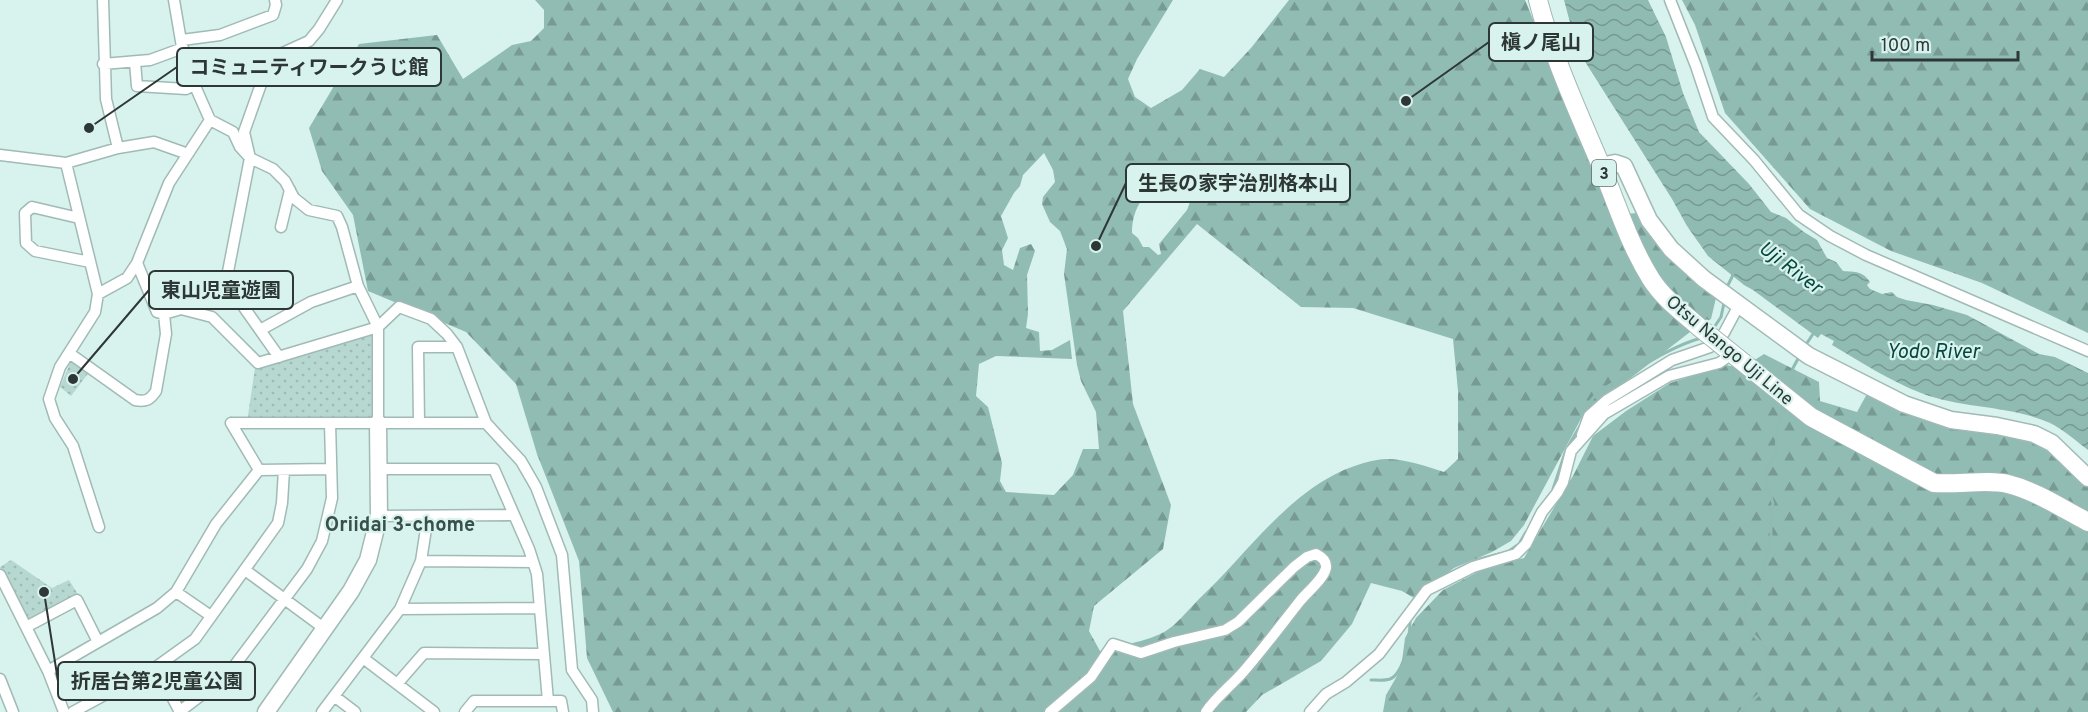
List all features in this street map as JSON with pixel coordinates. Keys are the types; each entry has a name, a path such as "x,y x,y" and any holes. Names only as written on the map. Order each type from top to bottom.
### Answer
{"main road":[{"name":"Otsu Nango Uji Line","path":"1538,0 1551,43 1630,237 1651,279 1665,297 1811,417 1839,433 1934,483 2007,484 2031,493 2088,522"}],"street":[{"path":"102,0 106,99 118,148"},
{"path":"174,0 194,85 210,120 233,132 240,147 250,158 273,169 285,181 294,198 309,210 337,216 358,286 378,327 379,516 368,560 351,591 270,711"},
{"path":"103,64 150,60 183,44 220,35 273,15 275,0"},
{"path":"279,357 226,282 250,158 244,132 266,70 276,56 309,41 320,29 337,0"},
{"path":"1670,0 1713,117 1754,160 1799,215 1830,236 1866,255 2088,351"},
{"path":"135,62 137,86 186,89 194,85"},
{"path":"98,294 127,278 137,263 169,183 210,120"},
{"path":"0,155 66,163 118,148 154,142 188,154"},
{"path":"66,163 98,294 95,312 60,367 49,399 55,418 73,446 99,527"},
{"path":"1601,166 1615,163 1624,166 1649,220 1671,249 1729,298 1809,356 1904,404 1932,414 1951,420 2034,434 2052,443 2088,478"},
{"path":"281,227 290,190"},
{"path":"80,218 32,207 24,213 26,243 35,250 90,262"},
{"path":"137,263 156,312 164,314 181,309 212,317 258,363 378,327 399,307 431,319 447,334 457,347 486,423 521,461 536,487 562,555 572,670 592,700 593,712"},
{"path":"260,330 311,302 358,286"},
{"path":"1582,438 1588,416 1607,400 1672,360 1710,347 1719,340 1729,298"},
{"path":"69,353 135,400 144,402 151,399 156,391 166,334 164,314"},
{"path":"419,423 418,347 457,347"},
{"path":"1310,712 1326,694 1346,682 1379,654 1427,590 1473,567 1516,554 1526,544 1542,512 1563,482 1571,452 1604,414 1669,376 1719,363 1728,351"},
{"path":"259,470 231,423 486,423"},
{"path":"156,667 180,712 235,665 285,600 307,569 322,541 332,498 330,423"},
{"path":"379,469 494,468 537,574 548,701"},
{"path":"259,470 331,469"},
{"path":"48,671 158,608 176,592 216,524 259,470"},
{"path":"73,712 156,667 195,639 278,523 284,470"},
{"path":"379,516 513,514"},
{"path":"322,712 400,609 421,561 428,516"},
{"path":"1050,712 1091,677 1113,644 1141,653 1174,642 1225,630 1238,622 1307,557 1316,554 1322,556 1326,568 1320,577 1271,640 1206,712"},
{"path":"421,561 533,562"},
{"path":"245,570 325,629"},
{"path":"0,575 48,671 64,712"},
{"path":"176,592 211,616"},
{"path":"26,627 77,600 98,642"},
{"path":"400,609 540,608"},
{"path":"397,684 424,653 544,654"},
{"path":"363,658 434,712"},
{"path":"0,679 13,712"},
{"path":"334,696 355,712"},
{"path":"465,712 474,701 561,701 563,712"}],"green space":[{"path":"535,0 1173,0 1137,59 1128,79 1135,97 1151,108 1182,90 1200,69 1224,77 1251,48 1289,0 1525,0 1614,215 1637,213 1716,298 1711,319 1690,332 1583,415 1524,525 1511,541 1492,552 1454,568 1414,598 1402,591 1371,583 1352,624 1321,661 1262,695 1246,712 613,712 587,658 579,561 537,454 516,384 466,332 368,291 353,215 322,171 309,128 359,44 437,35 463,79 512,45 531,41 544,28 544,10","holes":["1044,153 1053,170 1055,182 1043,197 1042,204 1050,222 1060,231 1067,249 1064,274 1077,365 1081,381 1096,412 1099,449 1083,449 1073,475 1054,495 1006,492 1000,481 1002,463 988,407 976,396 979,364 996,356 1072,359 1070,340 1052,350 1040,351 1039,332 1026,328 1027,275 1035,251 1031,244 1020,248 1013,270 1004,265 1002,250 1008,238 1001,216 1020,186 1023,175","1166,175 1191,199 1187,210 1159,244 1161,254 1158,255 1149,247 1143,247 1132,233 1134,215 1141,200","1197,224 1301,307 1353,308 1453,339 1458,391 1458,459 1444,472 1402,460 1377,460 1349,468 1324,481 1279,516 1171,627 1149,638 1100,651 1089,631 1094,606 1163,549 1171,505 1133,404 1123,311"]},
{"path":"1682,0 2088,0 2088,333 1982,283 1891,251 1810,209 1725,113 1695,25"},
{"path":"1764,354 1819,382 1820,401 1857,412 1868,392 2032,441 2088,478 2088,712 1383,712 1386,695 1401,669 1405,638 1416,618 1443,590 1487,567 1524,558 1574,474 1593,436 1626,411 1670,383 1726,365 1742,368"}],"shaded area":[{"path":"375,331 373,417 371,421 247,422 255,368"},
{"path":"77,362 90,371 71,396 60,387 70,363"},
{"path":"11,560 52,588 69,580 79,596 28,622 0,567"}],"water":[{"name":"Yodo River","path":"1564,0 1648,0 1666,37 1683,93 1699,132 1749,184 1771,212 1786,218 1817,240 1827,258 1836,262 1843,271 1862,274 1870,282 1867,285 1870,289 1882,294 1892,292 1897,297 1906,300 1967,315 2039,354 2055,357 2088,373 2088,450 2065,432 2035,417 1953,402 1921,393 1898,383 1832,345 1834,341 1821,334 1818,338 1708,256 1577,49"}],"waterway":[{"path":"1727,287 1733,275"},
{"path":"1713,329 1721,317 1724,303"},
{"path":"1805,346 1815,331"},
{"path":"1584,415 1596,394 1652,360 1701,338"},
{"path":"1790,390 1793,368 1799,357"},
{"path":"1740,712 1766,688 1769,669 1766,649 1745,625 1745,604 1763,580 1771,538 1773,503 1766,482 1766,469 1776,455 1777,431 1785,405"},
{"path":"1553,489 1566,450 1580,426"},
{"path":"1509,551 1519,544 1526,532"},
{"path":"1431,582 1476,560 1499,554"},
{"path":"1415,593 1426,586"},
{"path":"1371,680 1390,679 1399,669 1408,644 1410,621"}],"place":[{"name":"槇ノ尾山","path":"1406,101"},
{"name":"コミュニティワークうじ館","path":"89,128"},
{"name":"生長の家宇治別格本山","path":"1096,246"},
{"name":"東山児童遊園","path":"73,379"},
{"name":"折居台第2児童公園","path":"44,592"}],"district":[{"name":"Oriidai 3-chome","path":"400,524"}],"water label":[{"name":"Uji River","path":"1791,267"}]}
